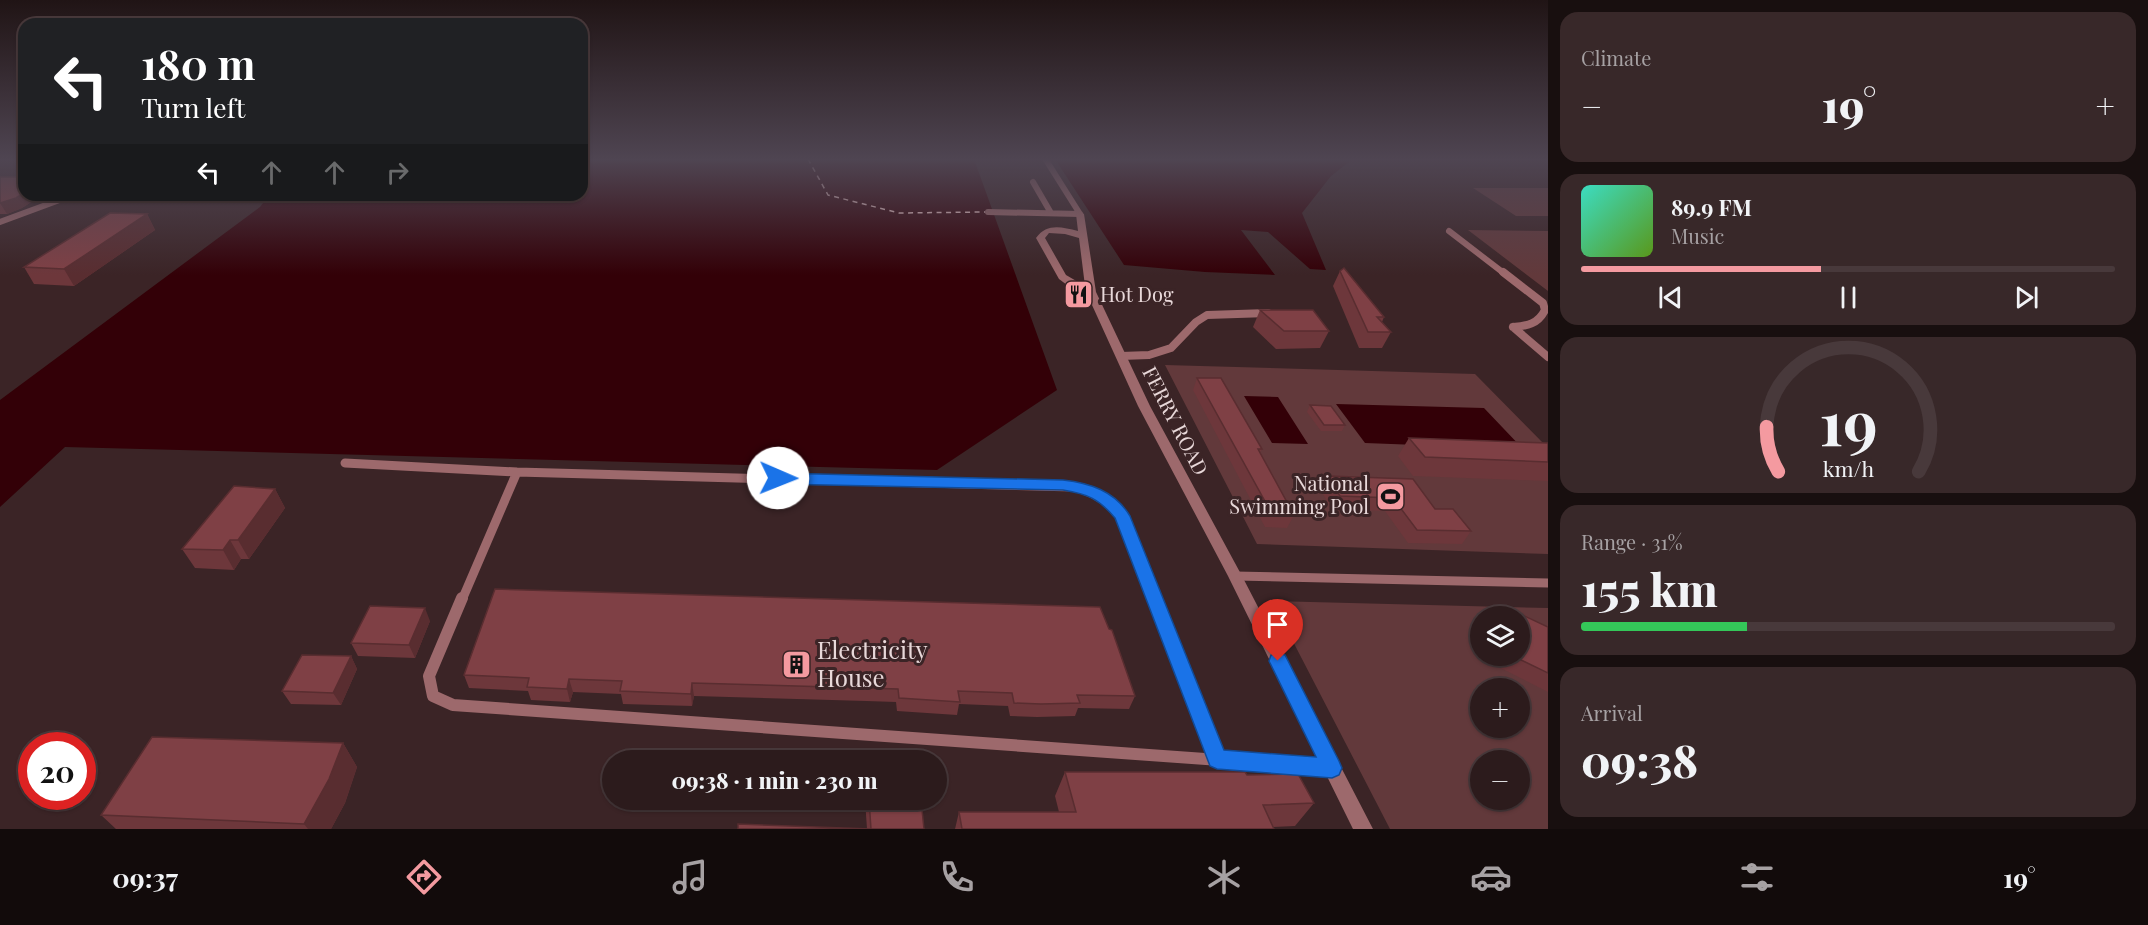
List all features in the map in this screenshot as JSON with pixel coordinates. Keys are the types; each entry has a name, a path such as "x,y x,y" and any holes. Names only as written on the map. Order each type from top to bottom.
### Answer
{"street":[{"name":"FERRY ROAD","path":"1080,214 1092,292 1144,406 1235,576 1363,829"},
{"path":"1083,236 1069,231 1052,230 1046,231 1040,238 1062,277 1092,292"}],"lane":[{"path":"1042,198 1051,213"},
{"path":"1070,198 1080,214"},
{"path":"0,222 57,201"},
{"path":"988,212 1080,214"},
{"path":"1449,231 1543,303 1545,310 1541,319 1528,326 1513,327 1548,357"},
{"path":"1121,356 1149,355 1171,348 1196,322 1207,315 1277,312"},
{"path":"345,463 517,472 1063,485 1087,488 1108,500 1122,516 1217,759"},
{"path":"517,472 429,676 434,696 453,705 1332,768"},
{"path":"1235,576 1548,583"}],"shaded area":[{"path":"588,198 988,198 1057,390 937,470 65,447 0,507 0,400 260,207 264,201 588,201"},
{"path":"1080,198 1314,198 1302,213 1326,270 1310,269 1268,232 1241,230 1275,275 1124,265"},
{"path":"1488,198 1548,198 1548,216 1516,216"},
{"path":"1468,230 1548,231 1548,291"},
{"name":"National Swimming Pool","path":"1165,365 1475,374 1548,448 1548,554 1257,544"},
{"path":"1244,396 1278,397 1308,444 1272,443"},
{"path":"1336,404 1484,408 1523,449 1365,443"},
{"path":"1272,601 1470,606 1470,666 1530,666 1530,608 1548,608 1548,829 1390,829"}],"building":[{"path":"0,198 17,198 16,198 0,203"},
{"path":"110,213 147,214 64,269 24,267"},
{"path":"1344,268 1384,317 1377,317 1391,332 1368,332 1340,271"},
{"path":"1260,310 1313,310 1329,331 1284,331"},
{"path":"1197,378 1221,378 1262,449 1258,449 1294,515 1272,514"},
{"path":"1310,405 1331,406 1345,425 1324,425"},
{"path":"1409,438 1548,443 1548,462 1425,457"},
{"path":"1327,476 1413,479 1435,509 1453,509 1471,531 1417,530 1393,498 1340,496"},
{"path":"234,486 275,489 238,540 230,540 223,550 182,549"},
{"name":"Electricity House","path":"495,589 1100,607 1109,629 1112,630 1135,696 1077,695 1080,703 1041,704 1014,703 1012,693 958,691 960,702 899,698 898,689 692,683 691,694 620,691 622,681 569,679 567,689 527,687 529,678 464,675"},
{"path":"370,606 425,608 409,645 351,643"},
{"path":"1530,619 1548,627 1548,673 1530,664"},
{"path":"302,655 351,656 333,693 282,691"},
{"path":"152,737 343,743 329,779 304,824 101,815"},
{"path":"1065,772 1298,774 1314,803 1263,805 1274,829 962,829 959,812 1076,812"},
{"path":"870,810 922,810 924,829 871,829"},
{"path":"738,824 871,829 738,829"}],"ferry route":[{"path":"839,198 899,213 985,212"}],"place":[{"name":"Hot Dog","path":"1079,295"},
{"name":"National Swimming Pool","path":"1390,496"},
{"name":"Electricity House","path":"796,665"}],"route":[{"path":"778,478 1063,485 1087,488 1108,500 1122,516 1217,759 1332,768 1278,661"}]}
